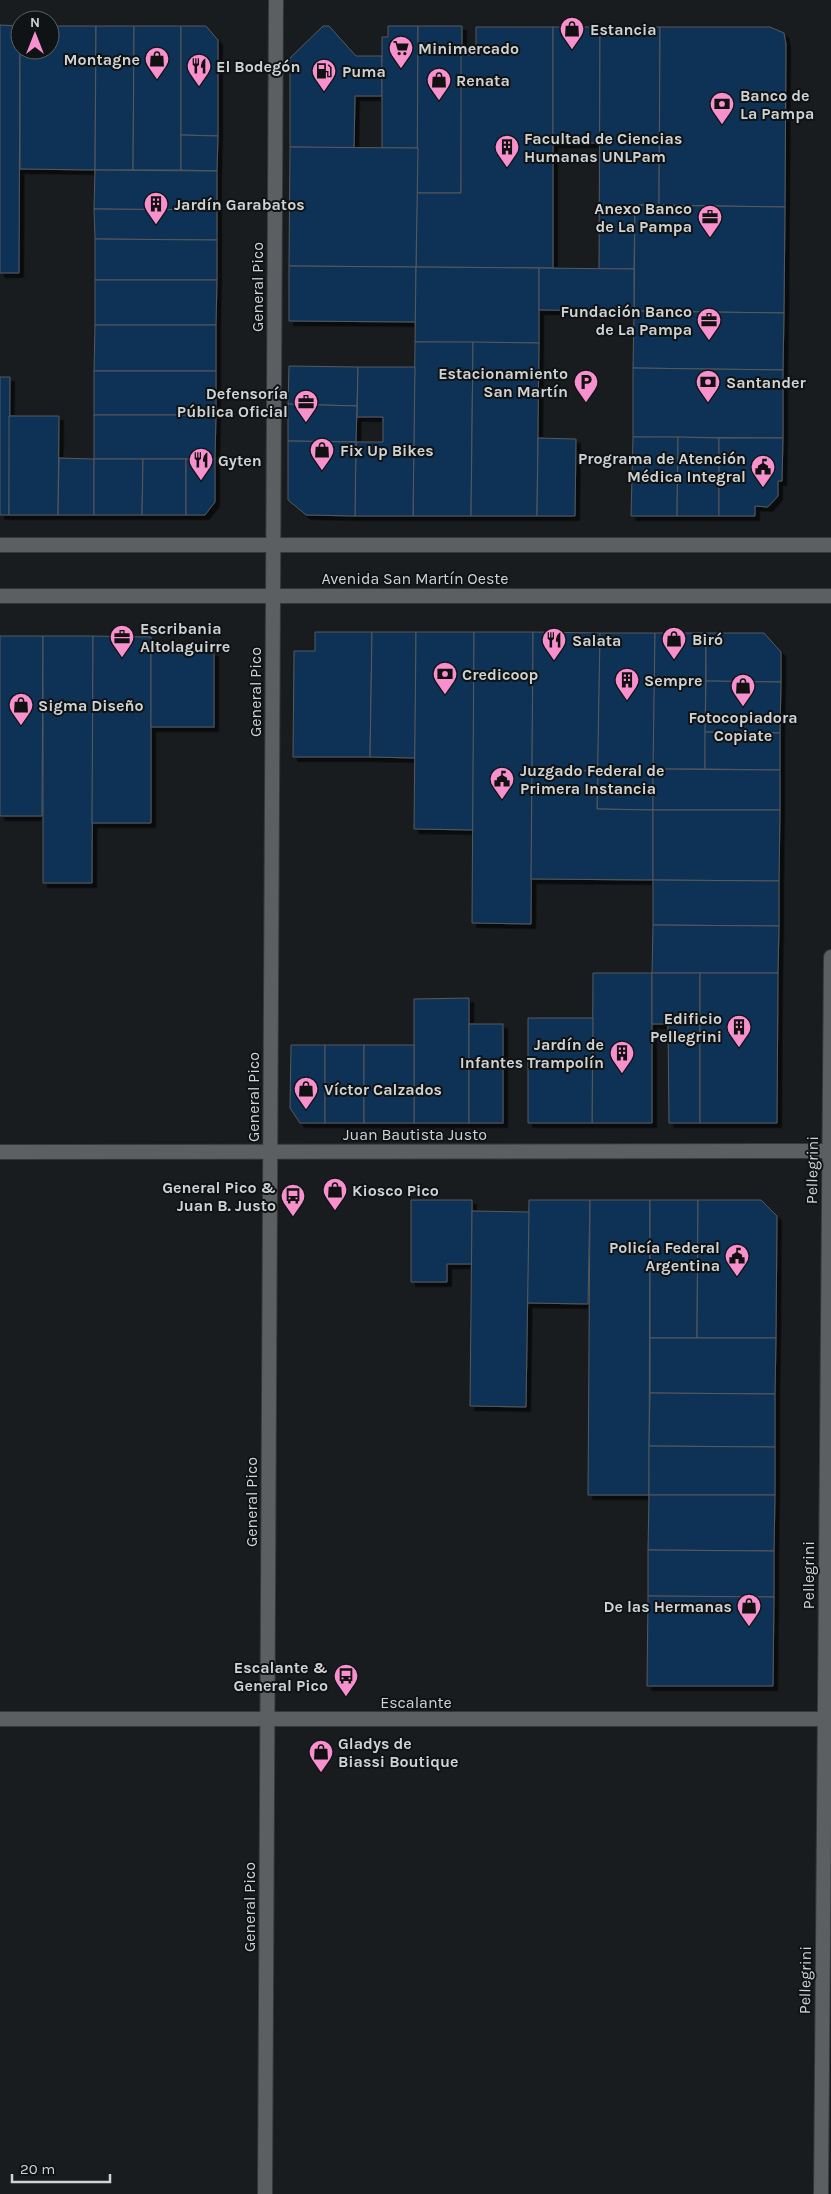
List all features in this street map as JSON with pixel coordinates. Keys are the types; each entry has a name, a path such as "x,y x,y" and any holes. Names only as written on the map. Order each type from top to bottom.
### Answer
{"street":[{"name":"General Pico","path":"265,2194 276,0"},
{"name":"Avenida San Martín Oeste","path":"0,545 831,545"},
{"name":"Avenida San Martín Oeste","path":"0,596 831,596"},
{"name":"Pellegrini","path":"820,2194 828,1719 831,957"},
{"name":"Juan Bautista Justo","path":"0,1152 830,1152"},
{"name":"Escalante","path":"0,1719 828,1719"}],"building":[{"path":"0,25 10,26 10,60 20,60 19,273 0,273"},
{"path":"60,26 96,26 95,170 20,169 20,60 60,60"},
{"path":"96,26 134,26 133,170 95,170"},
{"name":"Montagne","path":"134,26 181,26 181,170 133,170"},
{"name":"El Bodegón","path":"181,26 206,26 218,40 218,136 181,135"},
{"path":"323,26 329,26 356,56 382,56 382,96 355,96 354,148 290,147 290,58"},
{"path":"388,26 418,26 418,148 382,148 382,37 388,37"},
{"name":"Renata","path":"418,26 462,26 461,193 417,193"},
{"name":"Facultad de Ciencias Humanas UNLPam","path":"476,27 553,27 553,268 416,267 417,193 461,193 461,55 476,55"},
{"path":"553,27 600,27 600,143 553,143"},
{"path":"600,27 660,27 659,205 635,205 634,269 599,269"},
{"name":"Banco de La Pampa","path":"660,27 770,27 784,33 786,44 785,207 659,205"},
{"path":"181,135 218,136 217,171 181,170"},
{"path":"290,147 418,148 416,267 289,266"},
{"path":"95,170 217,171 217,210 94,209"},
{"name":"Anexo Banco de La Pampa","path":"635,205 785,207 784,313 634,311"},
{"name":"Jardín Garabatos","path":"94,209 217,210 217,240 95,239"},
{"path":"95,239 217,240 217,280 95,280"},
{"path":"289,266 416,267 416,322 289,321"},
{"path":"416,267 539,268 539,343 415,342"},
{"path":"539,268 634,269 634,311 539,310"},
{"path":"95,280 217,280 216,325 95,325"},
{"name":"Fundación Banco de La Pampa","path":"634,311 784,313 783,370 633,368"},
{"path":"95,325 216,325 216,371 94,371"},
{"path":"415,342 473,342 471,516 413,516"},
{"path":"473,342 539,343 537,516 471,516"},
{"path":"289,366 358,367 357,406 288,404"},
{"path":"358,367 415,367 413,516 355,516 356,442 383,442 383,417 357,417"},
{"name":"Santander","path":"633,368 783,370 783,438 633,437"},
{"path":"94,371 216,371 216,415 94,415"},
{"path":"0,377 10,377 9,515 0,515"},
{"path":"288,404 357,406 356,442 288,441"},
{"path":"94,415 216,415 215,459 94,459"},
{"path":"9,416 59,416 58,515 9,515"},
{"path":"633,437 678,437 677,516 631,516"},
{"path":"678,437 719,438 719,516 677,516"},
{"path":"538,438 576,439 575,516 537,516"},
{"path":"719,438 783,438 782,481 778,481 778,496 768,507 755,506 755,516 719,516"},
{"name":"Fix Up Bikes","path":"288,441 356,442 355,516 306,515 288,500"},
{"path":"59,458 94,459 94,515 58,515"},
{"path":"94,459 143,459 142,515 94,515"},
{"path":"143,459 186,459 186,515 142,515"},
{"name":"Gyten","path":"186,459 215,459 215,502 205,515 186,515"},
{"path":"315,632 372,632 370,757 293,757 294,651 315,651"},
{"path":"372,632 416,632 415,758 370,757"},
{"name":"Credicoop","path":"416,632 474,632 473,830 414,829"},
{"name":"Juzgado Federal de Primera Instancia","path":"474,632 533,632 531,924 472,923"},
{"path":"533,632 600,633 598,771 532,770"},
{"name":"Sempre","path":"600,633 655,633 653,810 597,809"},
{"path":"655,633 706,633 705,769 653,769"},
{"path":"706,633 764,633 781,652 781,682 706,681"},
{"name":"Sigma Diseño","path":"0,636 43,636 42,816 0,816"},
{"path":"43,636 93,636 92,883 43,883"},
{"path":"93,636 151,637 151,823 92,823"},
{"path":"151,652 214,652 214,727 151,727"},
{"name":"Fotocopiadora Copiate","path":"706,681 781,682 780,733 705,732"},
{"path":"705,732 780,733 780,770 705,769"},
{"path":"653,769 780,770 780,810 653,810"},
{"path":"532,770 598,771 597,809 653,810 653,880 531,879"},
{"path":"653,810 780,810 779,881 653,880"},
{"path":"653,880 779,881 779,926 653,925"},
{"path":"653,925 779,926 778,973 652,973"},
{"name":"Jardín de Infantes Trampolín","path":"593,973 652,973 652,1123 592,1123"},
{"path":"652,973 700,973 700,1123 669,1123 668,1024 652,1024"},
{"name":"Edificio Pellegrini","path":"700,973 778,973 777,1123 700,1123"},
{"path":"469,998 469,1123 414,1123 414,999"},
{"path":"528,1018 593,1018 592,1123 528,1123"},
{"path":"469,1024 503,1024 503,1123 469,1123"},
{"path":"291,1045 325,1045 325,1123 300,1123 290,1108"},
{"path":"325,1045 364,1045 364,1123 325,1123"},
{"path":"364,1045 414,1045 414,1123 364,1123"},
{"path":"411,1200 472,1200 472,1264 447,1264 447,1282 411,1282"},
{"path":"529,1200 590,1200 588,1304 527,1303"},
{"path":"590,1200 650,1200 649,1495 588,1495"},
{"path":"650,1200 698,1200 697,1338 650,1338"},
{"name":"Policía Federal Argentina","path":"698,1200 761,1200 777,1216 776,1338 697,1338"},
{"path":"472,1211 529,1212 526,1407 470,1406"},
{"path":"650,1338 776,1338 775,1394 650,1393"},
{"path":"650,1393 775,1394 775,1447 649,1446"},
{"path":"649,1446 775,1447 775,1495 649,1495"},
{"path":"649,1495 775,1495 774,1551 648,1550"},
{"path":"648,1550 774,1551 774,1597 648,1596"},
{"path":"648,1596 774,1597 773,1686 647,1686"}],"place":[{"name":"Estancia","path":"572,50"},
{"name":"Minimercado","path":"401,69"},
{"name":"Montagne","path":"157,80"},
{"name":"El Bodegón","path":"199,87"},
{"name":"Puma","path":"324,92"},
{"name":"Renata","path":"439,101"},
{"name":"Banco de La Pampa","path":"722,125"},
{"name":"Facultad de Ciencias Humanas UNLPam","path":"507,168"},
{"name":"Jardín Garabatos","path":"156,225"},
{"name":"Anexo Banco de La Pampa","path":"710,238"},
{"name":"Fundación Banco de La Pampa","path":"709,341"},
{"name":"Estacionamiento San Martín","path":"586,403"},
{"name":"Santander","path":"708,403"},
{"name":"Defensoría Pública Oficial","path":"306,423"},
{"name":"Fix Up Bikes","path":"322,471"},
{"name":"Gyten","path":"201,481"},
{"name":"Programa de Atención Médica Integral","path":"763,488"},
{"name":"Escribania Altolaguirre","path":"122,658"},
{"name":"Biró","path":"674,660"},
{"name":"Salata","path":"554,661"},
{"name":"Credicoop","path":"445,695"},
{"name":"Sempre","path":"627,701"},
{"name":"Fotocopiadora Copiate","path":"743,707"},
{"name":"Sigma Diseño","path":"21,726"},
{"name":"Juzgado Federal de Primera Instancia","path":"502,800"},
{"name":"Edificio Pellegrini","path":"739,1048"},
{"name":"Jardín de Infantes Trampolín","path":"622,1074"},
{"name":"Víctor Calzados","path":"306,1110"},
{"name":"Kiosco Pico","path":"335,1211"},
{"name":"General Pico & Juan B. Justo","path":"293,1217"},
{"name":"Policía Federal Argentina","path":"737,1277"},
{"name":"De las Hermanas","path":"749,1627"},
{"name":"Escalante & General Pico","path":"346,1697"},
{"name":"Gladys de Biassi Boutique","path":"321,1773"}]}
